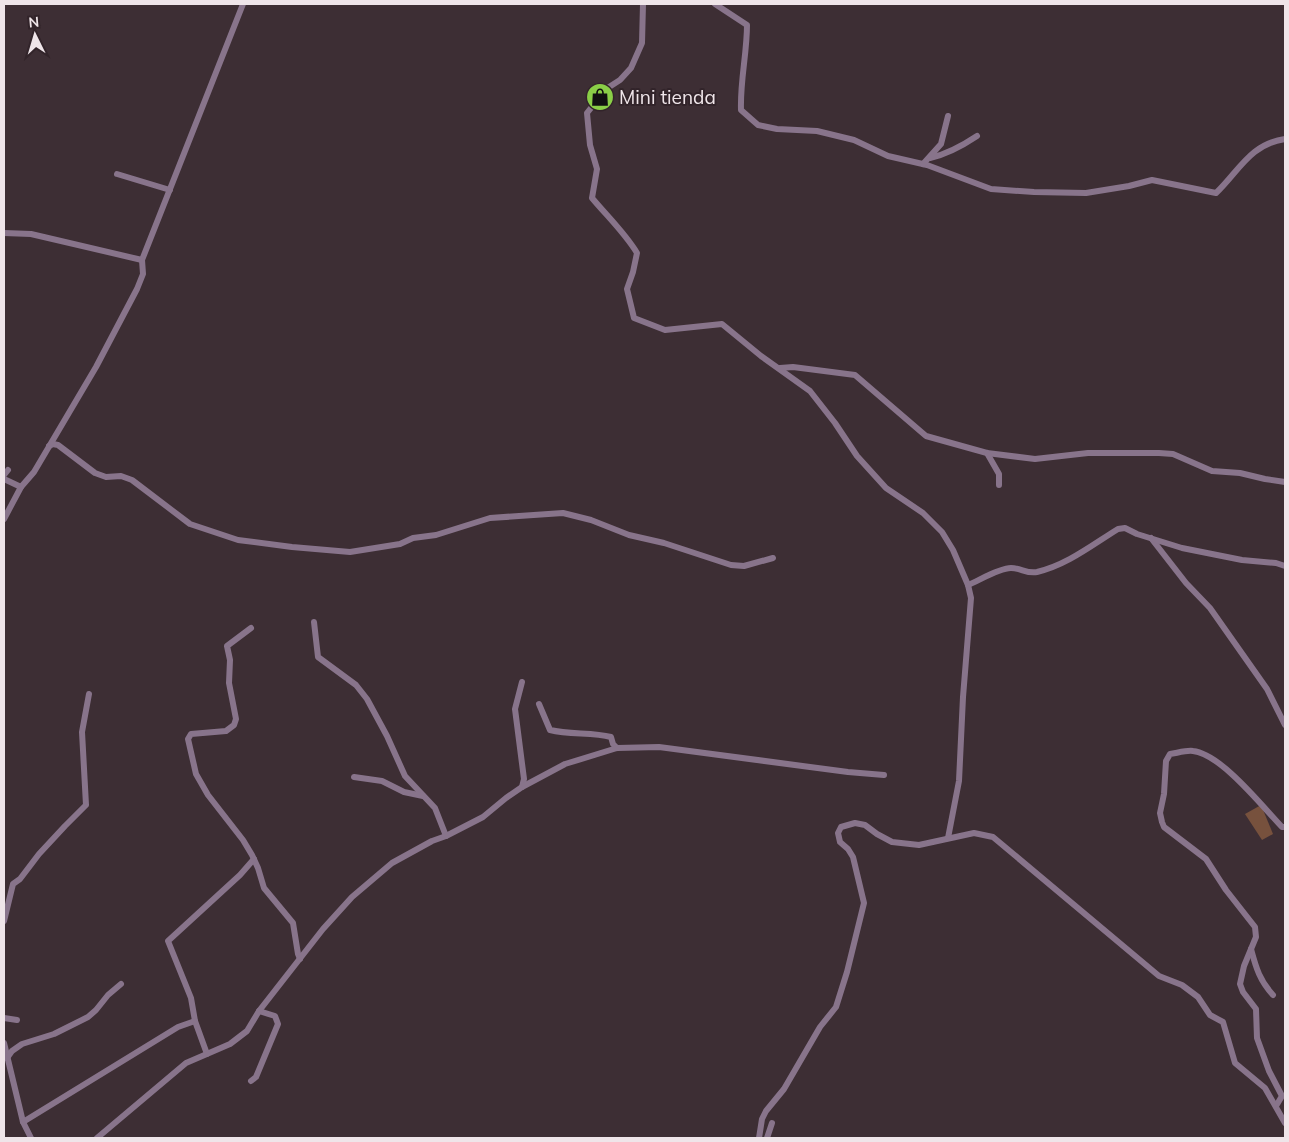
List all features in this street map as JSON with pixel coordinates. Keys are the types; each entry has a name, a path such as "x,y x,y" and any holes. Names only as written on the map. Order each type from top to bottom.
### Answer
{"street":[{"path":"4,519 21,487 34,472 96,367 137,289 143,274 142,260 243,4"},
{"path":"643,4 642,43 632,68 620,80 606,89 587,113 590,145 597,169 592,198 637,253 627,289 634,318 665,330 722,324 761,356 810,391 835,423 857,456 886,488 923,513 942,532 953,550 968,584 971,598 963,697 959,781 948,838"},
{"path":"716,4 747,25 747,43 740,92 741,110 758,125 777,129 817,131 854,140 888,156 924,164 991,190 1086,193 1152,180 1216,193 1253,153 1273,141 1285,139"},
{"path":"924,164 941,144 948,116"},
{"path":"929,158 944,155 977,136"},
{"path":"117,174 170,190"},
{"path":"4,233 31,234 142,260"},
{"path":"780,368 793,367 855,375 926,436 987,452 1035,459 1088,453 1160,452 1173,454 1212,471 1240,473 1285,482"},
{"path":"49,446 53,444 58,445 95,473 106,477 128,478 190,524 238,540 350,552 400,544 413,538 436,535 490,518 563,513 591,520 629,535 664,543 731,565 744,566 773,558"},
{"path":"987,452 999,474 999,485"},
{"path":"5,475 21,487"},
{"path":"968,584 1007,569 1014,568 1035,573 1059,566 1118,529 1125,528 1182,548 1285,566"},
{"path":"1151,538 1186,583 1210,608 1268,689 1285,724"},
{"path":"314,622 318,657 356,685 368,699 388,736 405,776 434,808 446,836"},
{"path":"252,628 227,646 230,660 229,683 236,719 234,725 226,731 192,734 188,739 196,774 208,795 243,840 254,859 264,888 293,922 300,959"},
{"path":"522,682 516,709 524,779 522,787"},
{"path":"4,921 14,884 39,854 86,805 82,732 89,694"},
{"path":"539,704 550,730 571,734 612,737 617,748"},
{"path":"96,1138 172,1077 186,1063 230,1044 247,1031 259,1011 323,929 352,897 392,863 432,841 483,817 522,787 565,764 617,748 659,747 829,770 884,775"},
{"path":"1276,1106 1282,1096 1269,1071 1257,1038 1256,1009 1243,992 1240,984 1244,966 1256,937 1255,927 1226,890 1206,859 1164,827 1160,814 1164,794 1166,761 1170,754 1193,750 1207,756 1224,767 1282,827 1285,827"},
{"path":"354,777 382,781 404,792 423,796"},
{"path":"759,1138 762,1119 766,1111 784,1088 820,1027 836,1007 847,972 864,903 853,857 848,848 840,842 838,833 841,827 855,823 865,825 892,842 919,845 974,833 994,837 1159,976 1182,985 1198,997 1210,1014 1223,1022 1235,1063 1265,1088 1285,1123"},
{"path":"206,1054 195,1021 191,998 168,941 240,875 254,859"},
{"path":"1251,948 1257,972 1273,995"},
{"path":"7,1058 12,1051 22,1044 48,1036 88,1017 121,984"},
{"path":"251,1081 256,1077 278,1024 275,1016 259,1011"},
{"path":"4,1018 17,1020"},
{"path":"23,1122 178,1027 195,1021"},
{"path":"4,1043 23,1122 31,1138"},
{"path":"767,1138 772,1123"}],"shaded area":[{"path":"1261,805 1273,834 1262,840 1245,814"}],"place":[{"name":"Mini tienda","path":"600,97"}]}
